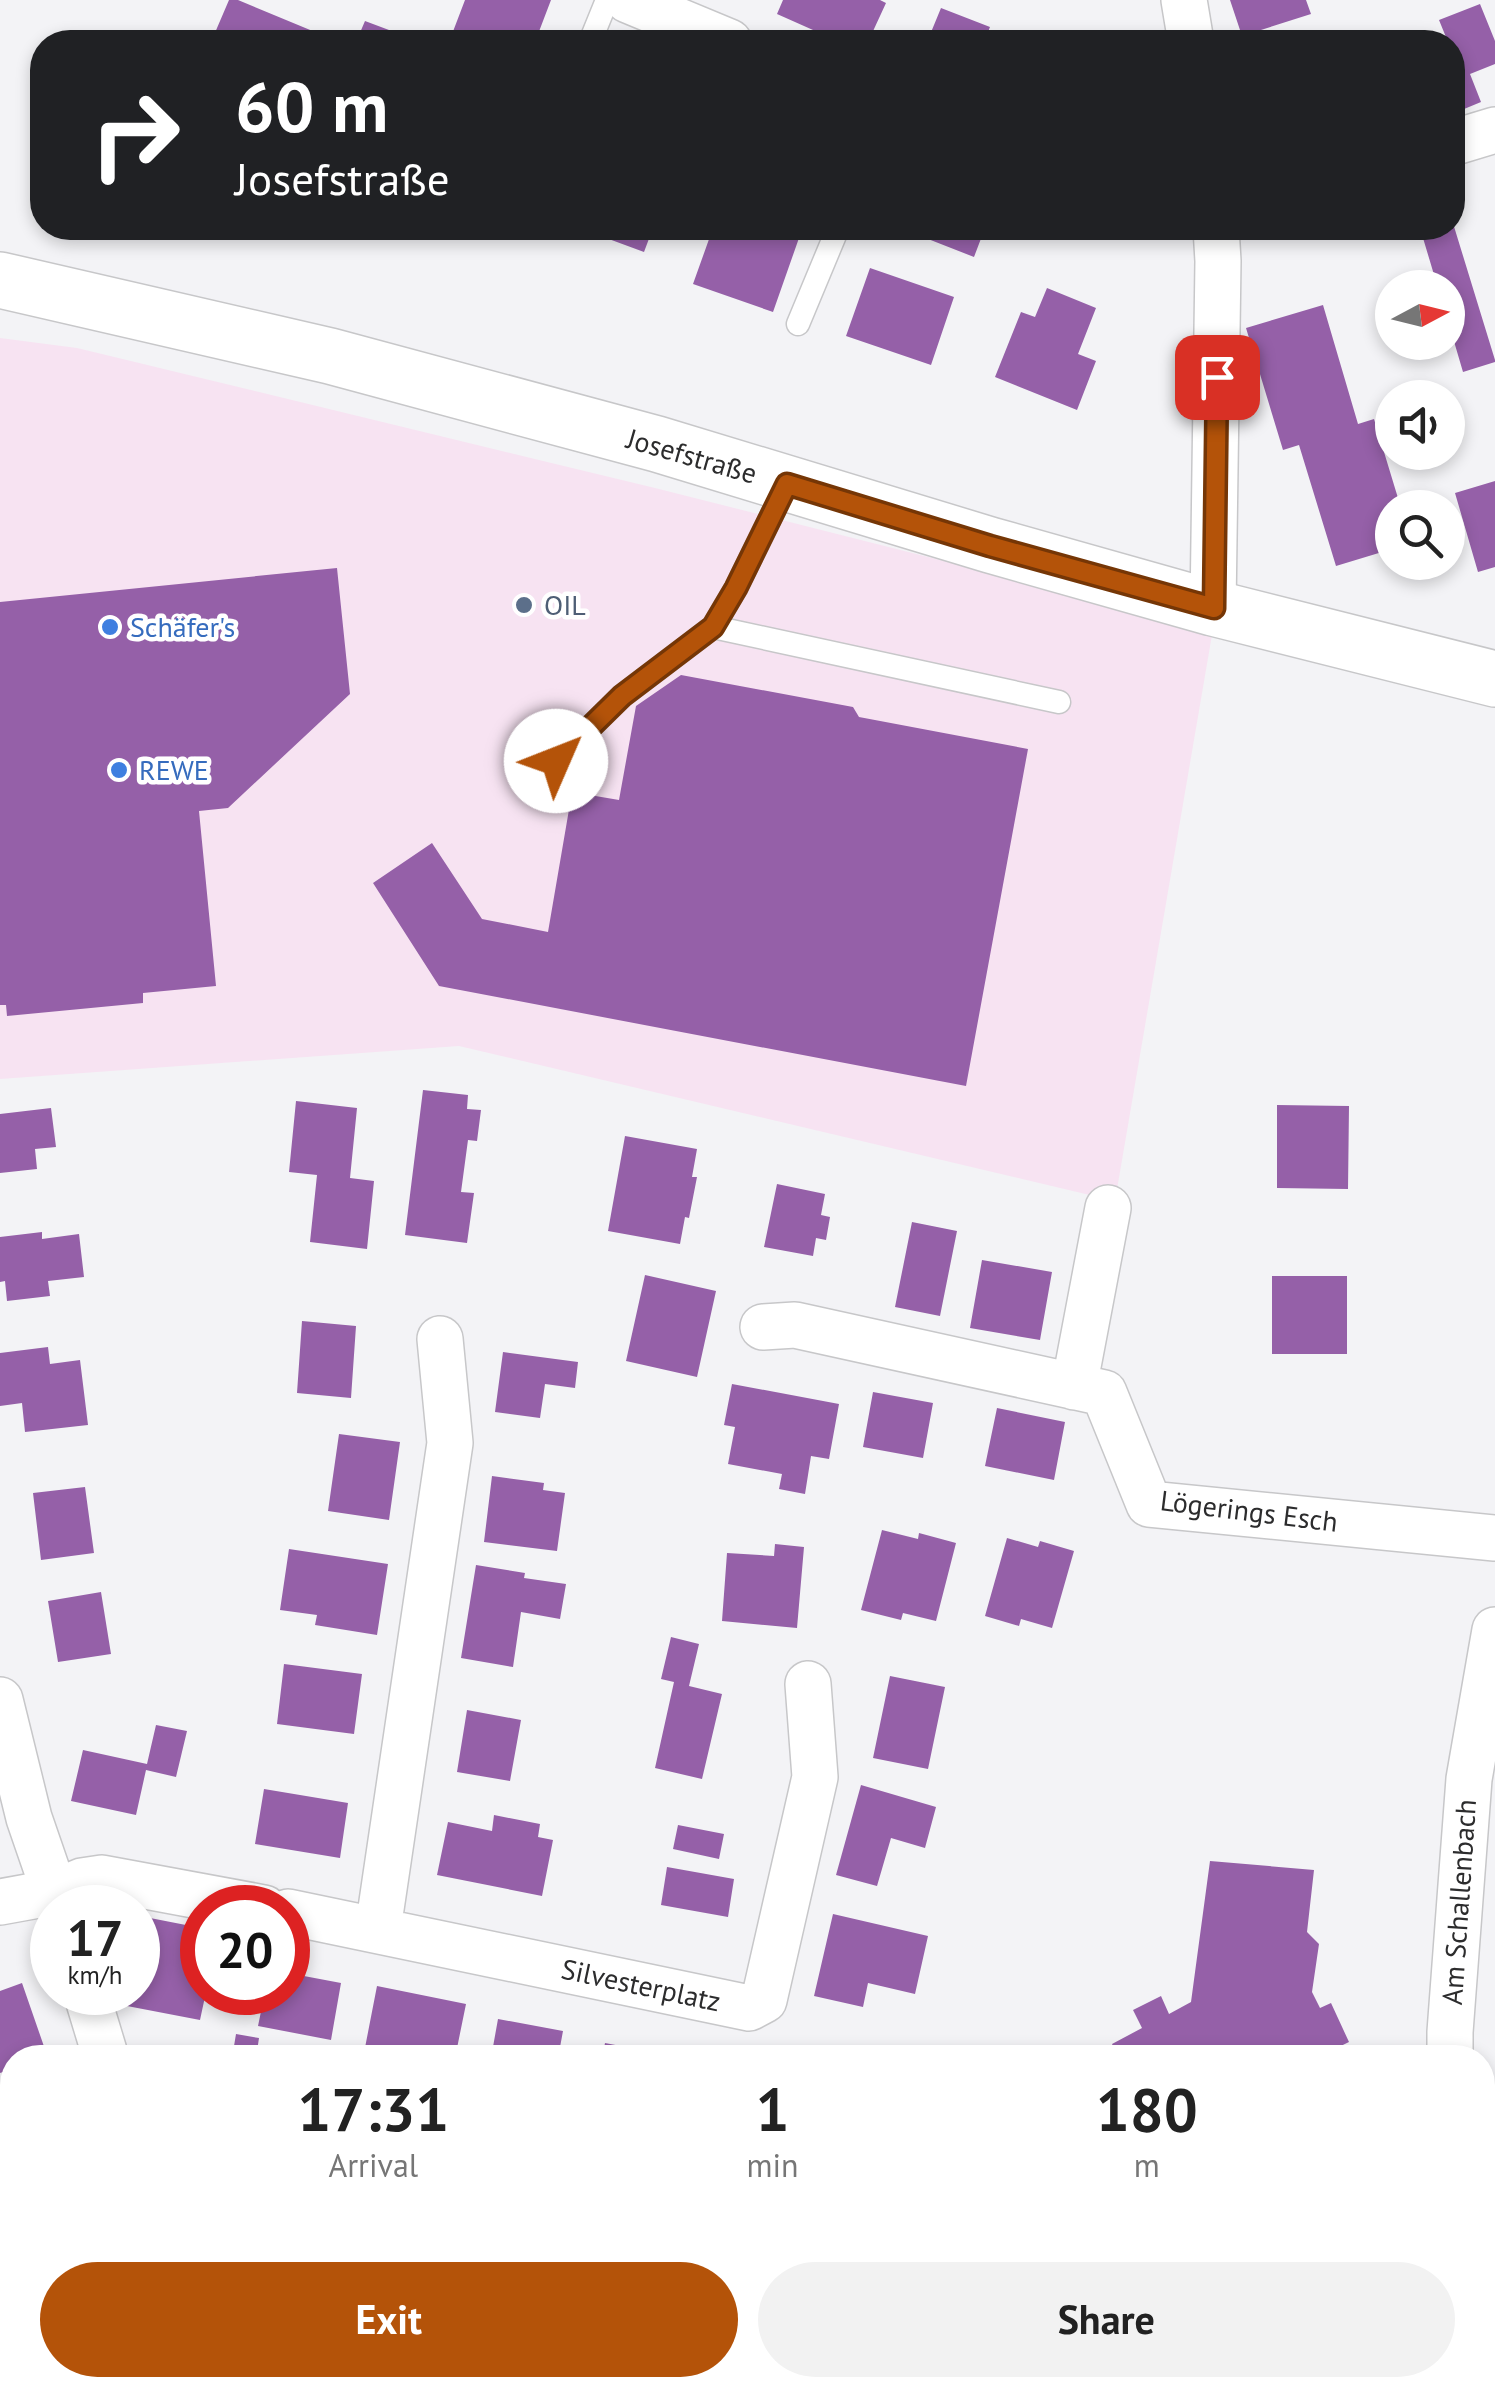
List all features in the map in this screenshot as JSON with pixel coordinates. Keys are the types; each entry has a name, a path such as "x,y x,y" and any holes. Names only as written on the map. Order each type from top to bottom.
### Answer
{"street":[{"path":"628,0 700,30"},
{"path":"1184,0 1189,30"},
{"path":"1465,139 1495,130"},
{"path":"1214,608 1217,240"},
{"name":"Josefstraße","path":"0,280 330,356 658,444 990,546 1495,679"},
{"path":"1074,1387 1108,1208"},
{"name":"Lögerings Esch","path":"763,1327 794,1325 1104,1393 1150,1504 1495,1538"},
{"path":"378,1929 450,1442 440,1338"},
{"name":"Am Schallenbach","path":"1450,2045 1468,1779 1495,1630"},
{"name":"Silvesterplatz","path":"310,1916 749,2008 764,2000 814,1777 808,1684"},
{"path":"0,1700 29,1818 52,1885"},
{"path":"77,1885 102,1878 140,1885"},
{"path":"0,1902 30,1901"},
{"path":"93,2015 102,2045"}],"lane":[{"path":"595,30 607,0"},
{"path":"798,324 833,240"},
{"path":"556,761 622,696 713,627 787,484"},
{"path":"713,627 1059,702"}],"shaded area":[{"path":"0,338 77,348 1213,629 1115,1201 459,1046 0,1079"}],"building":[{"path":"229,0 238,0 310,30 216,30"},
{"path":"465,0 551,0 540,30 454,30"},
{"path":"783,0 886,3 874,30 813,30 777,14"},
{"path":"1230,0 1306,0 1311,14 1261,30 1240,30"},
{"path":"1480,4 1495,41 1495,64 1470,74 1481,102 1465,109 1465,30 1443,30 1439,20"},
{"path":"941,8 990,27 989,30 932,30"},
{"path":"365,21 389,30 361,30"},
{"path":"612,240 648,240 644,252"},
{"path":"709,240 798,240 773,312 693,284"},
{"path":"931,240 980,240 974,257"},
{"path":"1424,240 1458,240 1495,360 1463,372 1459,360 1465,360 1465,270 1433,270"},
{"path":"870,268 954,297 931,365 846,336"},
{"path":"1047,288 1096,308 1078,354 1096,361 1077,410 995,377 1021,312 1035,317"},
{"path":"1323,305 1358,424 1374,419 1375,470 1389,470 1396,490 1375,490 1375,554 1336,566 1299,445 1283,450 1246,328"},
{"path":"1495,481 1495,567 1478,572 1465,527 1465,490"},
{"path":"337,568 350,694 228,808 199,811 216,986 143,993 143,1003 7,1016 6,1005 0,1005 0,602"},
{"path":"681,675 853,707 859,717 1028,749 966,1086 439,986 373,883 432,843 482,919 548,932 572,792 619,800 636,706"},
{"path":"423,1090 468,1095 467,1109 481,1110 477,1141 468,1140 461,1192 474,1193 467,1243 405,1235"},
{"path":"296,1101 357,1108 350,1178 374,1181 367,1249 310,1242 317,1175 289,1172"},
{"path":"1277,1105 1349,1106 1348,1189 1277,1188"},
{"path":"51,1108 56,1147 35,1149 37,1169 0,1173 0,1114"},
{"path":"625,1136 697,1149 692,1177 697,1177 680,1244 608,1231"},
{"path":"777,1184 825,1194 821,1215 830,1217 826,1240 816,1238 813,1256 764,1247"},
{"path":"912,1222 957,1231 940,1316 895,1307"},
{"path":"42,1232 42,1239 79,1234 84,1277 48,1281 50,1296 7,1301 5,1281 0,1282 0,1237"},
{"path":"982,1260 1052,1272 1040,1340 970,1328"},
{"path":"645,1275 716,1291 697,1377 626,1361"},
{"path":"1272,1276 1347,1276 1347,1354 1272,1354"},
{"path":"302,1321 356,1326 351,1398 297,1393"},
{"path":"48,1347 50,1364 80,1360 88,1425 25,1432 22,1403 0,1406 0,1353"},
{"path":"503,1352 578,1362 575,1388 545,1384 540,1418 495,1412"},
{"path":"732,1384 839,1404 829,1459 811,1456 805,1494 779,1489 782,1474 728,1464 735,1427 724,1425"},
{"path":"873,1392 933,1403 923,1458 863,1447"},
{"path":"997,1408 1065,1422 1054,1480 985,1466"},
{"path":"339,1434 400,1442 389,1520 328,1511"},
{"path":"492,1476 544,1483 543,1490 565,1493 557,1551 484,1542"},
{"path":"85,1487 94,1553 41,1560 33,1493"},
{"path":"882,1530 918,1539 919,1533 956,1543 936,1621 903,1613 901,1620 861,1610"},
{"path":"1007,1538 1038,1547 1040,1541 1074,1551 1052,1628 1021,1619 1019,1626 985,1616"},
{"path":"775,1544 804,1547 797,1628 722,1621 727,1553 774,1556"},
{"path":"289,1549 388,1564 377,1635 315,1625 317,1615 280,1610"},
{"path":"476,1565 566,1584 560,1619 521,1612 513,1667 461,1658"},
{"path":"101,1592 111,1654 58,1662 48,1601"},
{"path":"671,1637 699,1644 689,1686 722,1694 702,1779 655,1768 674,1682 661,1679"},
{"path":"284,1664 362,1674 354,1734 277,1724"},
{"path":"890,1676 945,1687 928,1769 873,1758"},
{"path":"467,1710 521,1720 510,1781 457,1772"},
{"path":"156,1725 187,1731 176,1777 146,1770 136,1815 71,1801 83,1750 147,1764"},
{"path":"861,1785 936,1807 925,1848 891,1838 877,1886 836,1875"},
{"path":"264,1789 348,1803 340,1858 255,1844"},
{"path":"494,1815 540,1824 538,1837 553,1840 542,1896 437,1875 448,1822 492,1831"},
{"path":"678,1825 724,1834 719,1859 673,1849"},
{"path":"1210,1861 1314,1870 1307,1932 1319,1944 1312,1992 1320,2008 1331,2003 1349,2042 1112,2045 1142,2028 1133,2010 1161,1996 1169,2014 1191,2002"},
{"path":"667,1867 734,1879 728,1917 661,1905"},
{"path":"833,1914 928,1936 915,1994 868,1983 863,2007 814,1996"},
{"path":"160,1920 180,1924 180,2015 201,2015 200,2020 160,2012"},
{"path":"310,1977 341,1983 331,2040 258,2026 260,2015 310,2015"},
{"path":"22,1983 43,2045 0,2045 0,1991"},
{"path":"377,1986 466,2004 458,2045 366,2045"},
{"path":"498,2019 563,2031 560,2045 493,2045"},
{"path":"236,2034 259,2038 258,2045 234,2045"}],"place":[{"name":"OIL","path":"524,605"},
{"name":"Schäfer's","path":"110,627"},
{"name":"REWE","path":"119,770"}],"route":[{"path":"556,761 622,696 713,627 787,484 1214,608 1217,377"}]}
